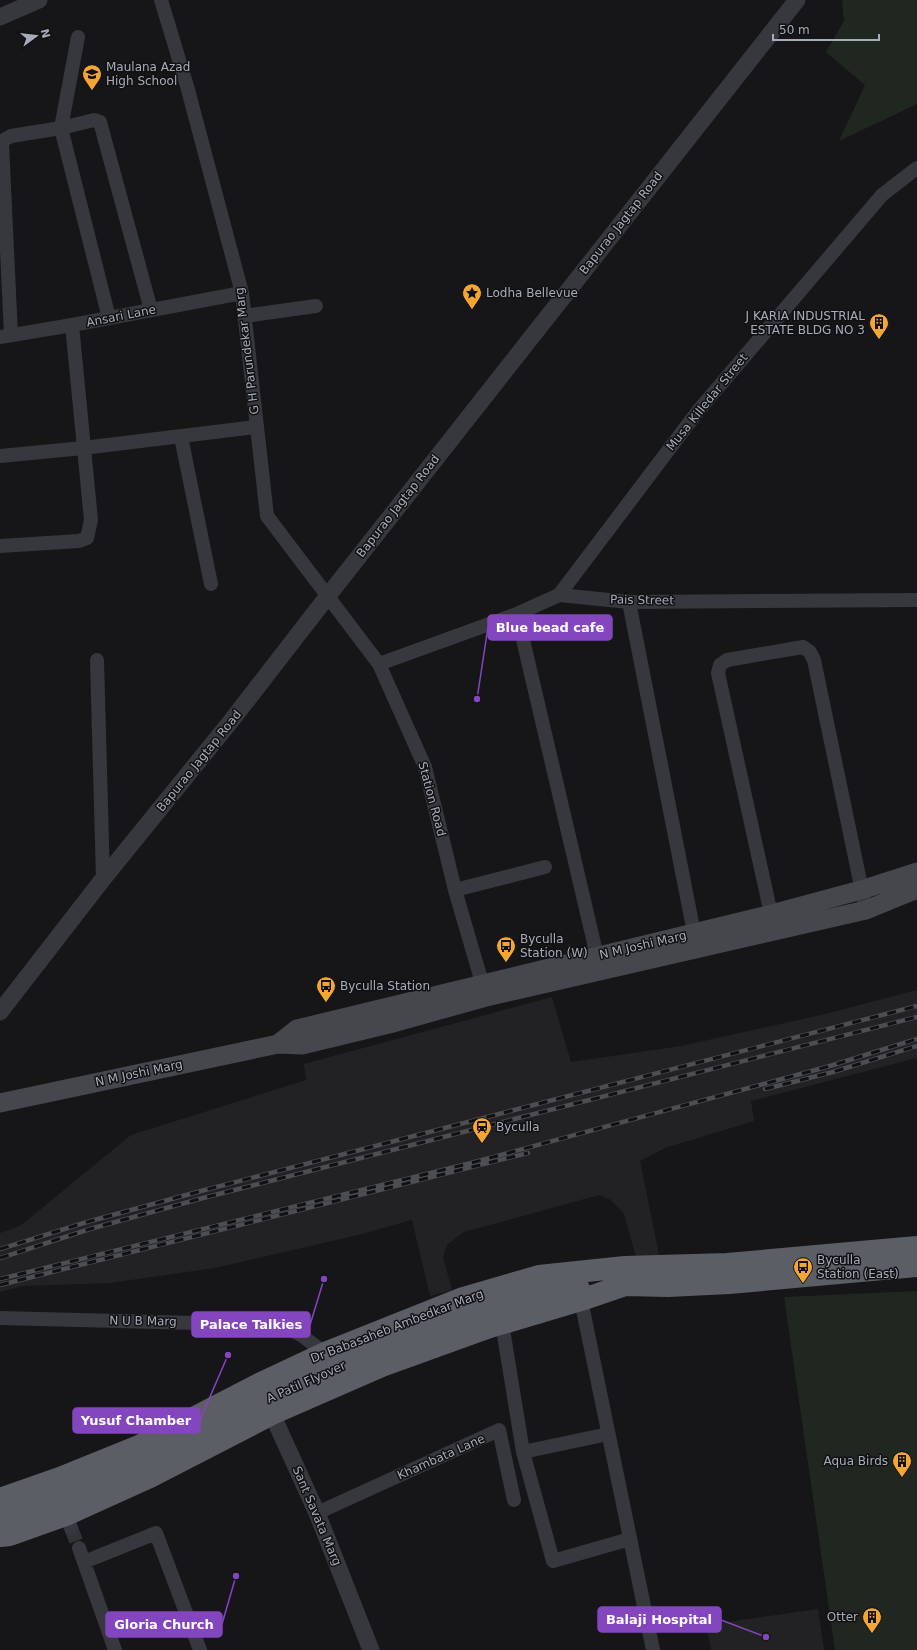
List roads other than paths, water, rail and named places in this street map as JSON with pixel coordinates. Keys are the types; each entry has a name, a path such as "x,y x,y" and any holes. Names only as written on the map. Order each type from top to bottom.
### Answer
{"highway":[{"name":"Dr Babasaheb Ambedkar Marg","path":"0,1499 60,1478 139,1446 259,1384 325,1353 463,1298 539,1276 625,1267 727,1264 917,1247"},
{"name":"A Patil Flyover","path":"0,1518 29,1510 143,1462 275,1395 376,1351 482,1312 536,1296 580,1295 625,1285 668,1286 729,1283 917,1266"},
{"path":"0,1536 69,1521 272,1414 382,1366 580,1295"}],"main road":[{"name":"N M Joshi Marg","path":"4,1100 278,1044 297,1030 484,990 696,941 802,914 861,890 917,872"},
{"name":"N M Joshi Marg","path":"484,990 597,956 696,941 771,914 802,914 866,910 917,889"}],"street":[{"path":"0,6 39,0"},
{"name":"G H Parundekar Marg","path":"161,0 187,86 242,294 267,516 327,597"},
{"name":"Bapurao Jagtap Road","path":"0,1012 104,879 231,721 797,0"},
{"path":"0,17 20,4"},
{"path":"78,37 61,128 109,318"},
{"path":"6,336 2,144 4,140 11,136 61,128 94,120 100,122 150,310"},
{"name":"Musa Killedar Street","path":"559,595 698,410 882,195 917,168"},
{"name":"Ansari Lane","path":"6,336 242,294"},
{"path":"244,316 316,306"},
{"path":"0,546 59,543 79,541 87,538 91,520 72,325"},
{"path":"0,456 181,437 256,427"},
{"path":"181,437 211,584"},
{"path":"379,664 517,614 559,595"},
{"name":"Pais Street","path":"559,595 629,602 917,600"},
{"name":"Station Road","path":"327,597 379,664 425,767 455,890 484,990"},
{"path":"629,602 696,941"},
{"path":"517,614 597,956"},
{"path":"771,914 718,673 720,665 727,660 803,647 810,652 814,660 866,910"},
{"path":"97,660 104,879"},
{"path":"455,890 545,867"},
{"path":"580,1295 652,1650"},
{"name":"N U B Marg","path":"0,1318 281,1325 301,1335 325,1353"},
{"path":"502,1323 524,1452 553,1561 630,1540"},
{"name":"Sant Savata Marg","path":"259,1384 317,1512 371,1650"},
{"name":"Khambata Lane","path":"317,1512 499,1430 514,1500"},
{"path":"524,1452 608,1434"},
{"path":"84,1562 156,1533 200,1650"},
{"path":"79,1548 115,1650"}],"tunnel":[{"path":"71,1528 79,1548"}],"railway":[{"path":"0,1249 87,1222 201,1191 917,1006"},
{"path":"0,1258 90,1229 203,1198 917,1017"},
{"path":"0,1279 471,1163 830,1066 917,1039"},
{"path":"765,1089 833,1072 917,1046"},
{"path":"0,1285 528,1153"}],"place":[{"name":"Maulana Azad High School","path":"92,91"},
{"name":"Lodha Bellevue","path":"472,310"},
{"name":"J KARIA INDUSTRIAL ESTATE BLDG NO 3","path":"879,340"},
{"name":"Blue bead cafe","path":"477,699"},
{"name":"Byculla Station (W)","path":"506,963"},
{"name":"Byculla Station","path":"326,1003"},
{"name":"Byculla","path":"482,1144"},
{"name":"Palace Talkies","path":"324,1279"},
{"name":"Byculla Station (East)","path":"803,1284"},
{"name":"Yusuf Chamber","path":"228,1355"},
{"name":"Aqua Birds","path":"902,1478"},
{"name":"Gloria Church","path":"236,1576"},
{"name":"Otter","path":"872,1634"},
{"name":"Balaji Hospital","path":"766,1637"}]}
